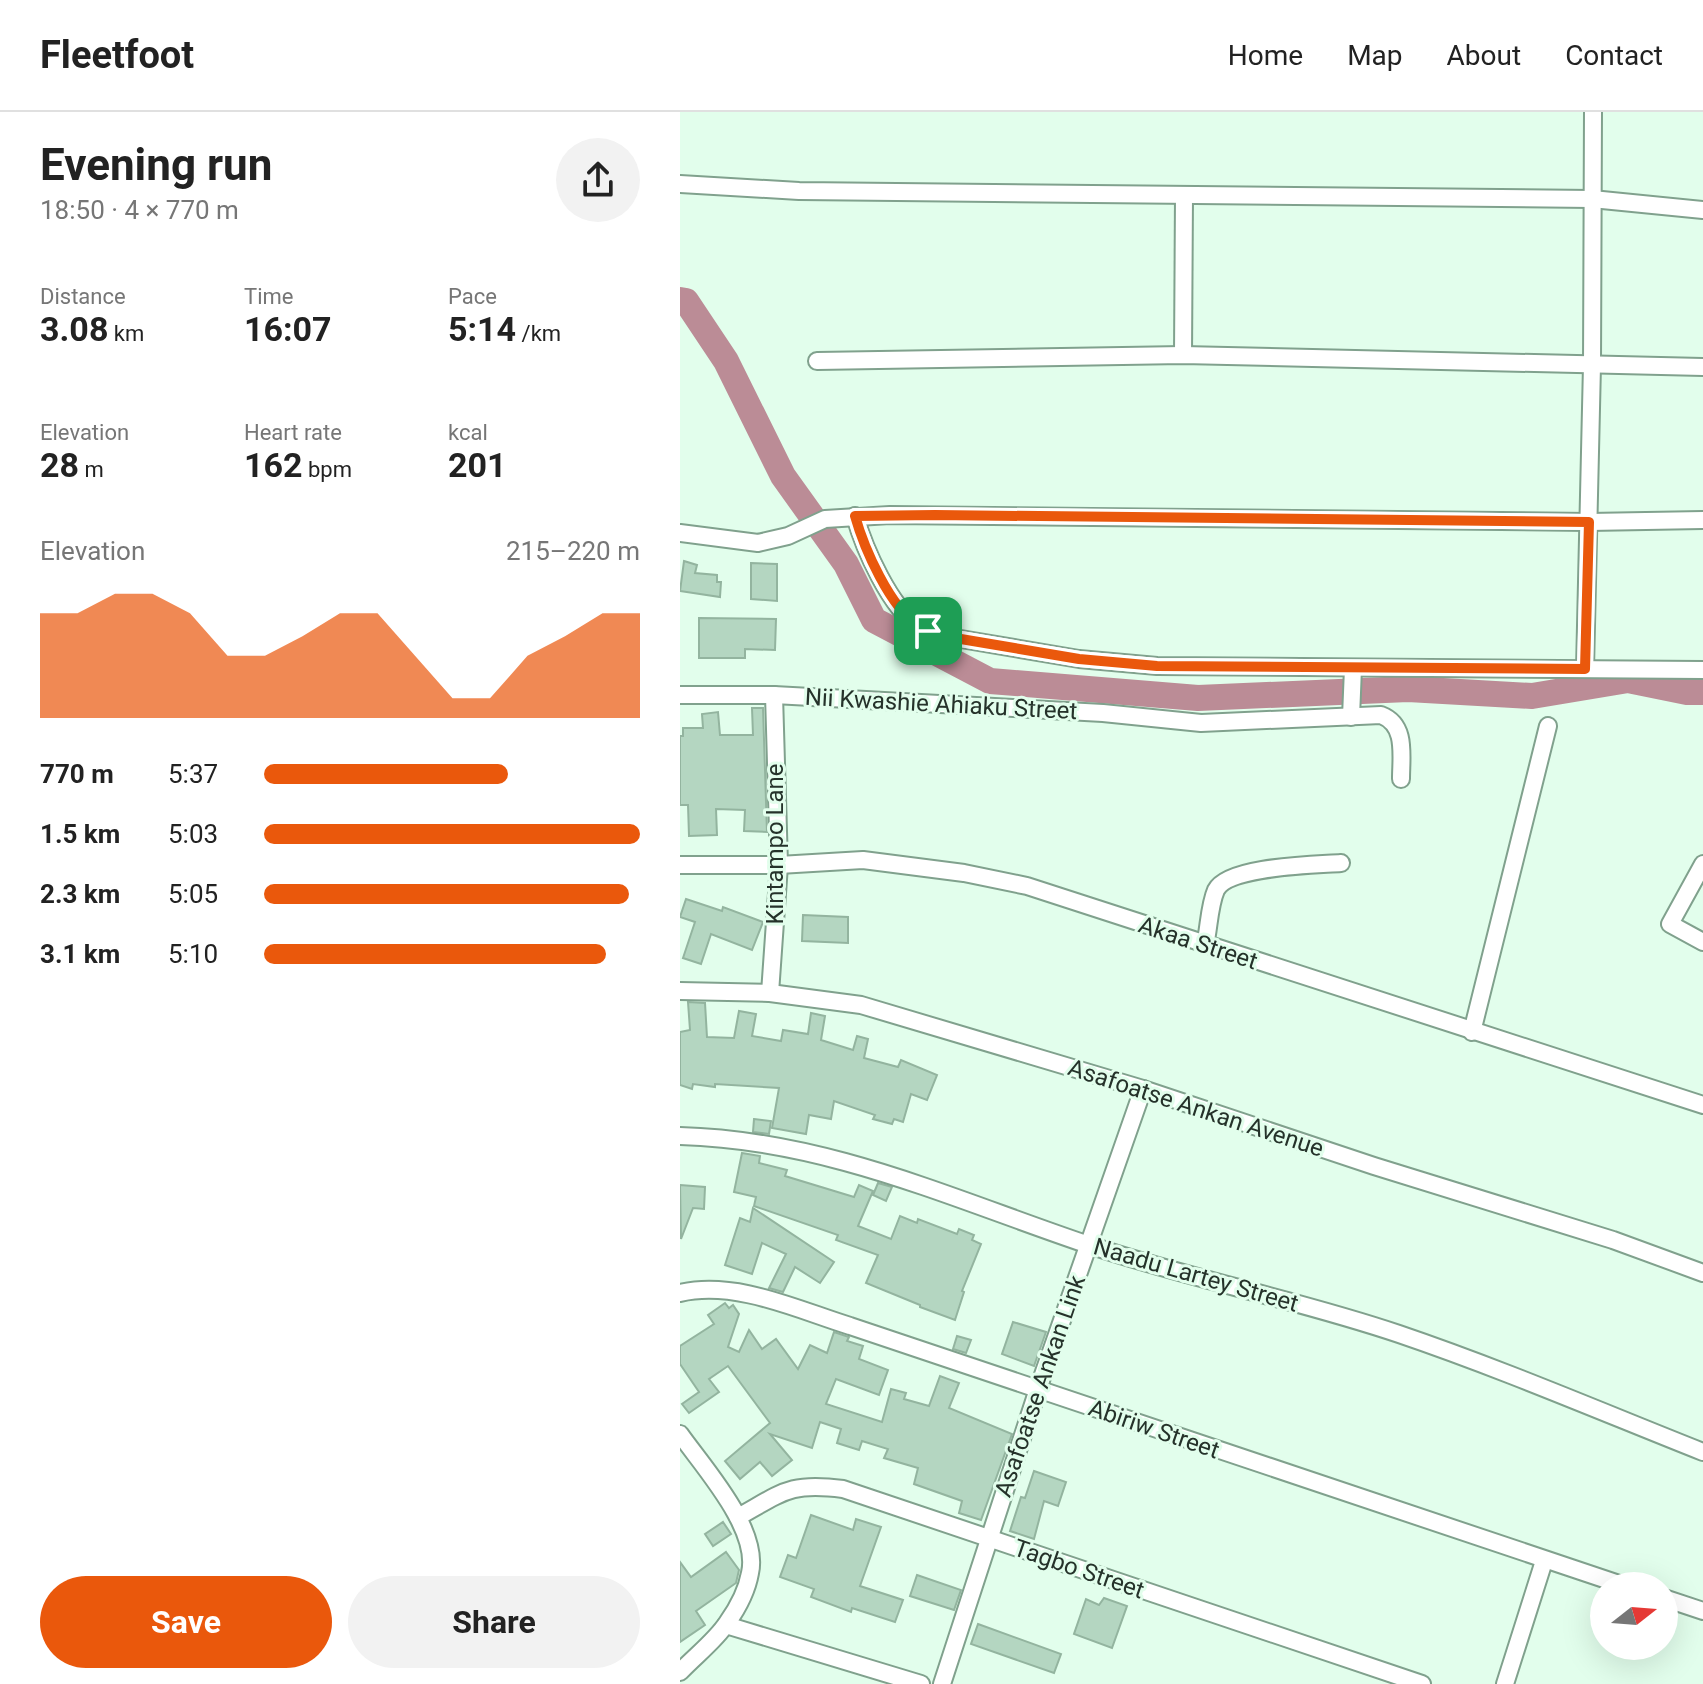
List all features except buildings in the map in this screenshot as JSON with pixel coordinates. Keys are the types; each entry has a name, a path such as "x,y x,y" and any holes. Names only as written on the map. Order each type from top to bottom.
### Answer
{"street":[{"path":"1585,669 1592,365 1593,112"},
{"path":"680,184 799,191 1592,199 1703,210"},
{"path":"1183,355 1184,196"},
{"path":"817,361 1183,355 1703,367"},
{"path":"855,516 871,561 906,615 928,631 1079,659 1157,666 1353,673 1703,670"},
{"path":"680,533 758,543 825,519 855,516 1589,522 1703,520"},
{"path":"1352,710 1353,673"},
{"name":"Nii Kwashie Ahiaku Street","path":"680,695 774,695 1103,713 1201,723 1352,710 1391,719 1398,729 1401,779"},
{"name":"Kintampo Lane","path":"770,993 779,865 774,695"},
{"path":"1472,1032 1548,726"},
{"name":"Akaa Street","path":"680,865 779,865 863,860 964,873 1027,886 1703,1105"},
{"path":"1205,945 1217,889 1225,882 1253,871 1341,863"},
{"path":"1703,864 1670,924 1703,942"},
{"name":"Asafoatse Ankan Avenue","path":"680,991 770,993 861,1005 1143,1089 1374,1166 1613,1240 1703,1273"},
{"name":"Asafoatse Ankan Link","path":"942,1684 1038,1389 1143,1089"},
{"name":"Naadu Lartey Street","path":"680,1136 769,1143 888,1173 1089,1245 1401,1335 1703,1452"},
{"name":"Abiriw Street","path":"680,1293 724,1291 755,1296 1590,1575"},
{"path":"680,1434 738,1517 750,1547 751,1571 726,1625 680,1672"},
{"name":"Tagbo Street","path":"738,1517 787,1489 812,1485 843,1489 1422,1684"},
{"path":"1505,1684 1544,1561"},
{"path":"1678,1603 1703,1611"},
{"path":"726,1625 921,1684"}],"waterway":[{"path":"680,300 686,301 726,361 783,476 846,564 874,620 990,681 1198,698 1408,689 1532,696 1628,680 1687,692 1703,692"}],"route":[{"path":"855,516 1589,522 1585,669 1157,666 1079,659 928,631 906,615 871,561 855,516"}]}
